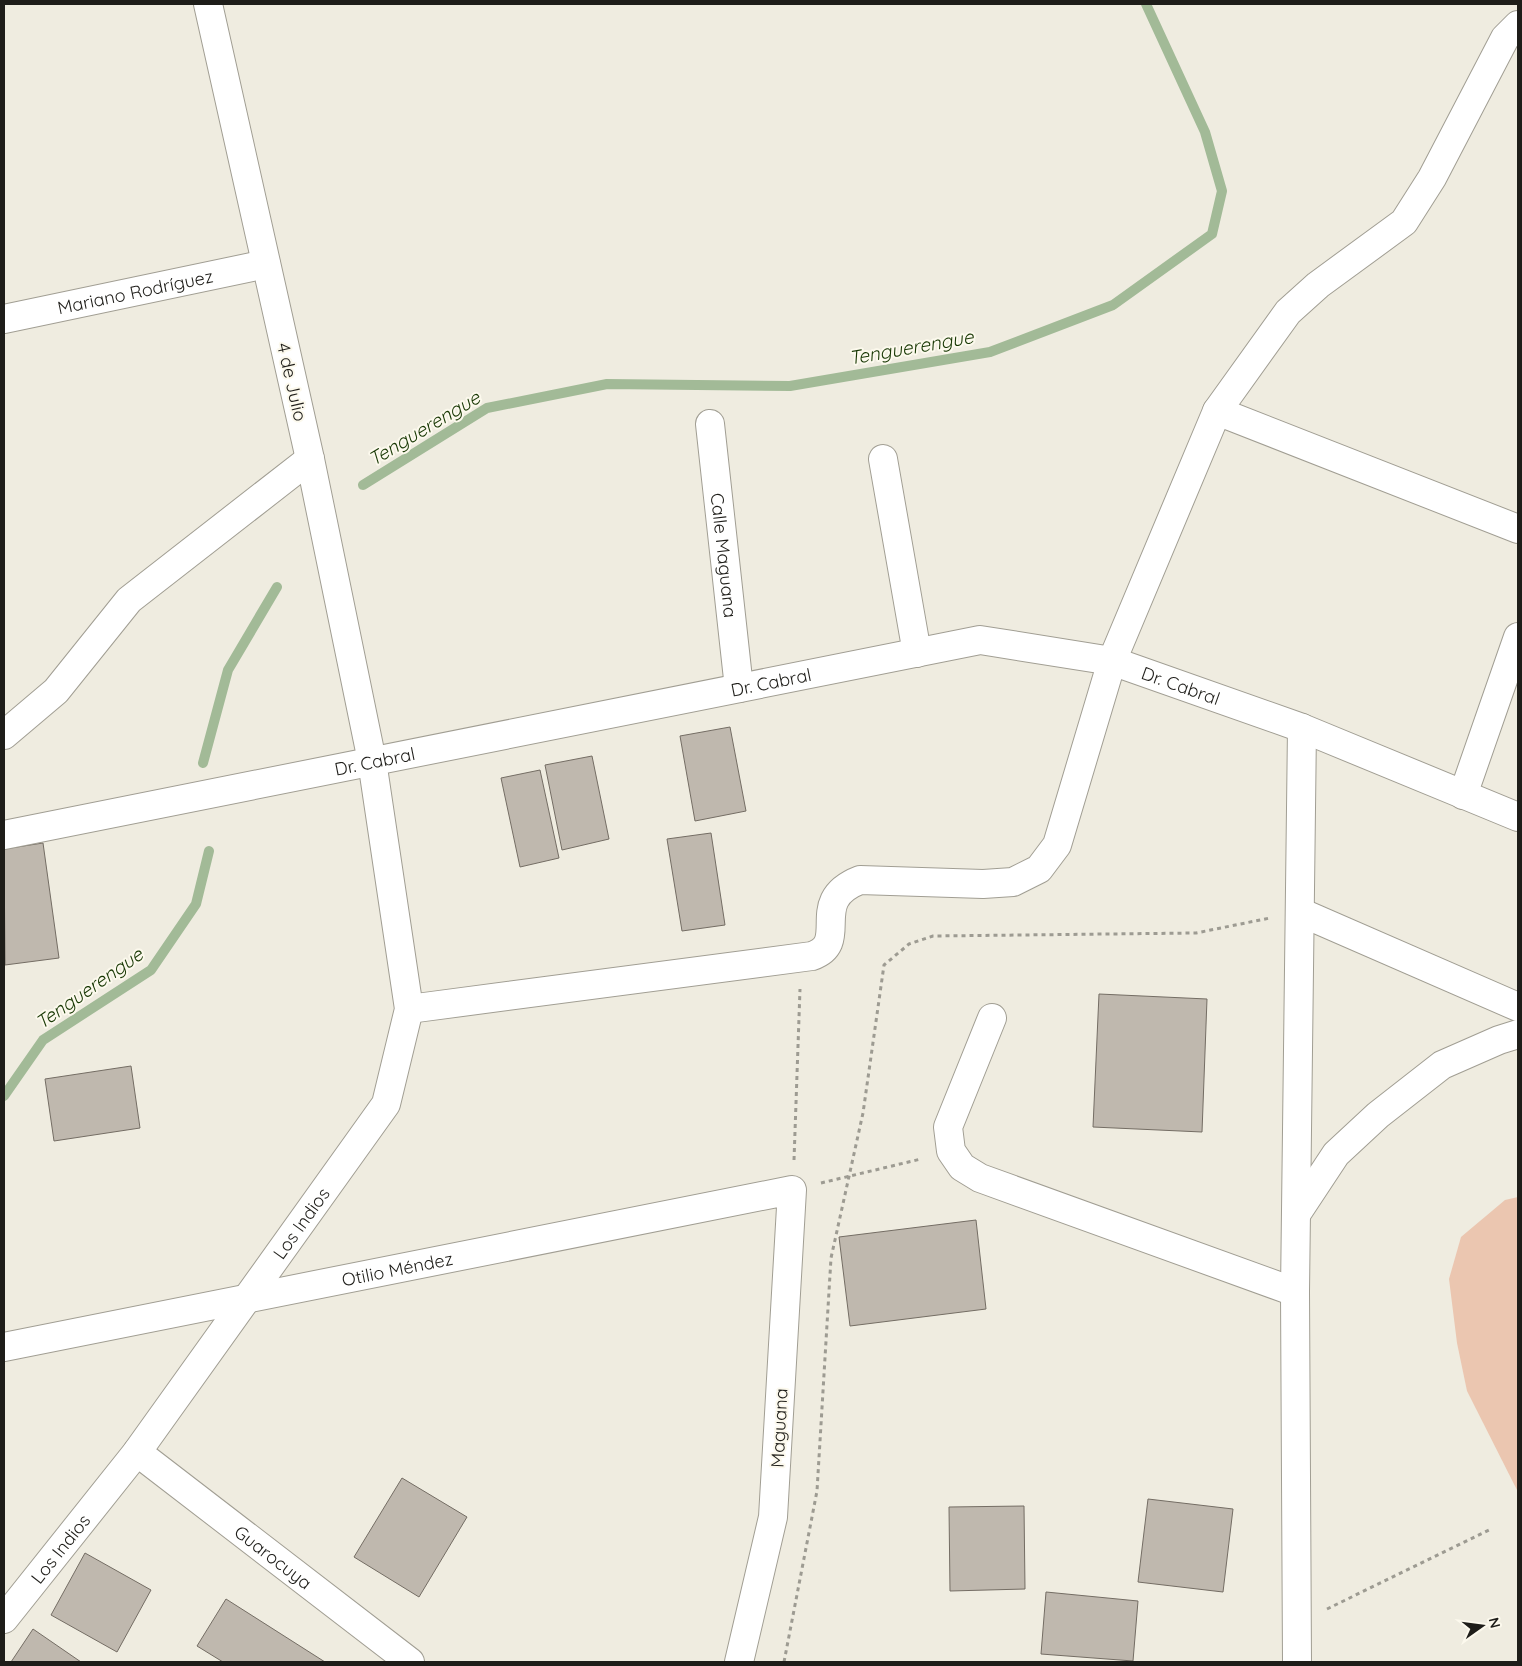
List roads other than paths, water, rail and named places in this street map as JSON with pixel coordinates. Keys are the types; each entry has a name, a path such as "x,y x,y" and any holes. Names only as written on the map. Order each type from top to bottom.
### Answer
{"street":[{"name":"4 de Julio","path":"208,4 310,459 372,761"},
{"path":"409,1009 802,958 822,952 829,944 830,912 835,897 845,886 860,880 1013,882 1039,869 1057,845 1112,660 1217,411 1288,312 1318,285 1404,222 1432,178 1506,38 1518,25"},
{"name":"Mariano Rodríguez","path":"4,318 266,264"},
{"path":"1217,411 1518,529"},
{"name":"Calle Maguana","path":"710,424 739,688"},
{"path":"4,735 56,691 129,600 310,459"},
{"path":"883,459 917,653"},
{"path":"1463,795 1518,637"},
{"name":"Dr. Cabral","path":"4,836 980,640 1112,660 1302,728 1518,817"},
{"path":"1297,1662 1295,1292 1302,728"},
{"name":"Los Indios","path":"4,1619 136,1452 386,1104 409,1009 372,761"},
{"path":"1300,912 1518,1007"},
{"path":"992,1018 948,1127 951,1151 962,1167 980,1178 1295,1292"},
{"path":"1297,1213 1336,1154 1378,1115 1442,1066 1499,1040 1518,1034"},
{"name":"Otilio Méndez","path":"4,1347 792,1190"},
{"name":"Maguana","path":"739,1662 773,1517 792,1190"},
{"name":"Guarocuya","path":"136,1452 410,1662"}],"waterway":[{"name":"Tenguerengue","path":"363,485 487,408 607,384 790,386 990,352 1113,305 1212,234 1222,191 1205,132 1146,4"},
{"name":"Tenguerengue","path":"203,763 228,670 277,587"},
{"name":"Tenguerengue","path":"4,1096 43,1040 151,970 196,904 209,851"}]}
